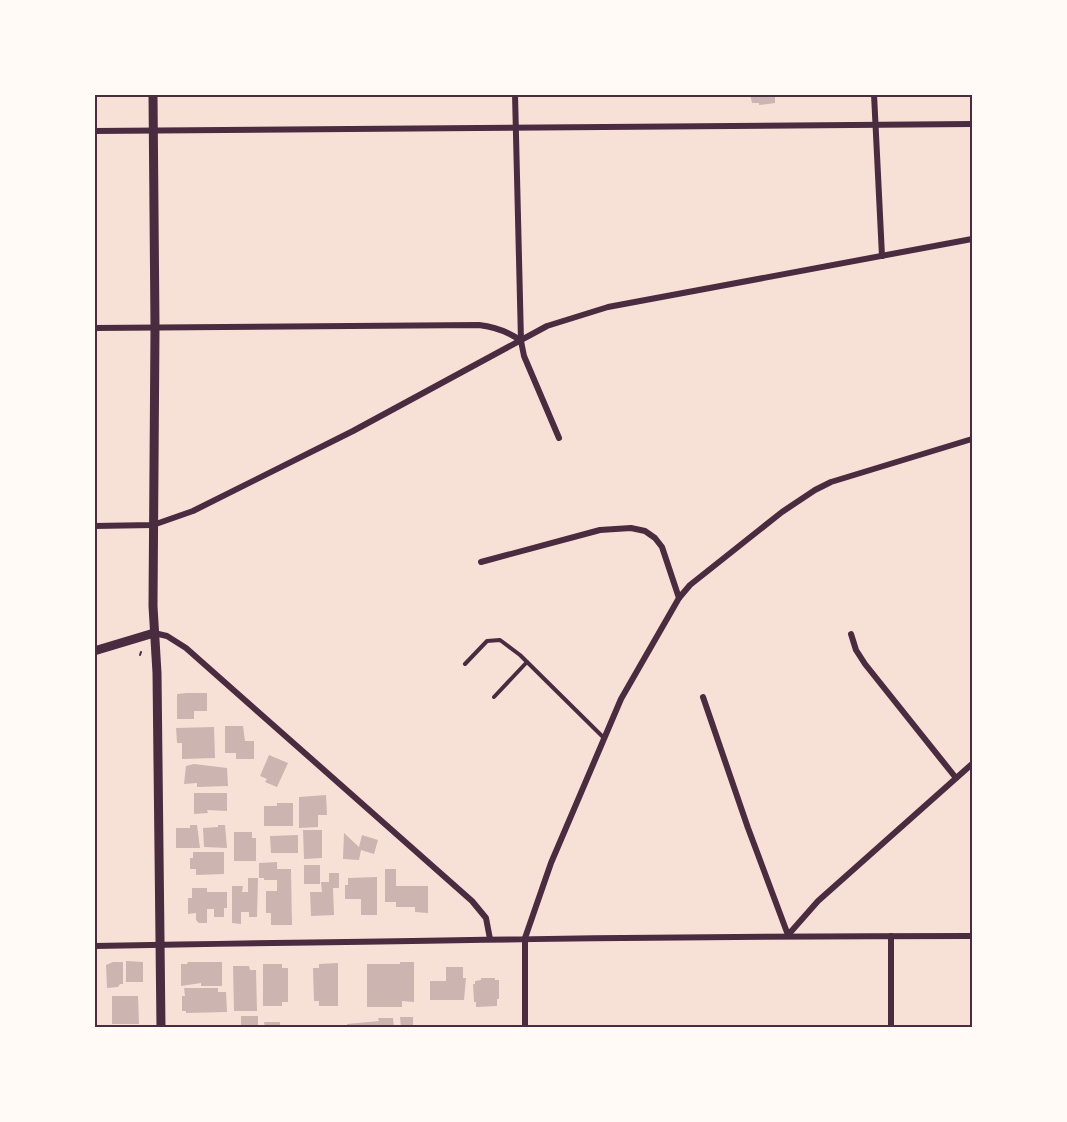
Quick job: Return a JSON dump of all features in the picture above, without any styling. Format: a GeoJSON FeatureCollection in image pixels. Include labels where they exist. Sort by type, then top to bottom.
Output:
{"type":"FeatureCollection","features":[{"type":"Feature","properties":{"kind":"street"},"geometry":{"type":"LineString","coordinates":[[153,94],[155,327],[153,525],[161,1028]]}},
{"type":"Feature","properties":{"kind":"street"},"geometry":{"type":"LineString","coordinates":[[515,94],[521,341],[524,356],[559,438]]}},
{"type":"Feature","properties":{"kind":"street"},"geometry":{"type":"LineString","coordinates":[[874,94],[882,256]]}},
{"type":"Feature","properties":{"kind":"street"},"geometry":{"type":"LineString","coordinates":[[94,131],[972,124]]}},
{"type":"Feature","properties":{"kind":"street"},"geometry":{"type":"LineString","coordinates":[[94,526],[153,525],[193,511],[353,431],[547,326],[566,319],[608,307],[972,239]]}},
{"type":"Feature","properties":{"kind":"street"},"geometry":{"type":"LineString","coordinates":[[94,328],[479,325],[511,333],[521,341]]}},
{"type":"Feature","properties":{"kind":"street"},"geometry":{"type":"LineString","coordinates":[[525,1028],[525,938],[551,863],[621,699],[679,598],[704,573],[815,490],[831,482],[972,439]]}},
{"type":"Feature","properties":{"kind":"street"},"geometry":{"type":"LineString","coordinates":[[481,561],[600,530],[631,528],[645,531],[663,547],[679,598]]}},
{"type":"Feature","properties":{"kind":"street"},"geometry":{"type":"LineString","coordinates":[[94,651],[154,633],[176,640],[472,901],[486,918],[490,939]]}},
{"type":"Feature","properties":{"kind":"street"},"geometry":{"type":"LineString","coordinates":[[850,634],[865,664],[956,778]]}},
{"type":"Feature","properties":{"kind":"street"},"geometry":{"type":"LineString","coordinates":[[703,697],[788,935]]}},
{"type":"Feature","properties":{"kind":"street"},"geometry":{"type":"LineString","coordinates":[[788,935],[818,901],[972,764]]}},
{"type":"Feature","properties":{"kind":"street"},"geometry":{"type":"LineString","coordinates":[[94,946],[788,935],[972,936]]}},
{"type":"Feature","properties":{"kind":"street"},"geometry":{"type":"LineString","coordinates":[[891,936],[891,1028]]}},
{"type":"Feature","properties":{"kind":"lane"},"geometry":{"type":"LineString","coordinates":[[465,664],[487,640],[500,640],[527,662],[604,738]]}},
{"type":"Feature","properties":{"kind":"lane"},"geometry":{"type":"LineString","coordinates":[[494,697],[527,662]]}},
{"type":"Feature","properties":{"kind":"building"},"geometry":{"type":"Polygon","coordinates":[[[750,94],[775,94],[775,103],[759,105],[759,103],[752,103],[750,94]]]}},
{"type":"Feature","properties":{"kind":"building"},"geometry":{"type":"Polygon","coordinates":[[[207,693],[207,711],[194,711],[194,719],[177,719],[177,694],[207,693]]]}},
{"type":"Feature","properties":{"kind":"building"},"geometry":{"type":"Polygon","coordinates":[[[225,726],[243,726],[245,741],[254,741],[254,759],[236,759],[236,753],[225,753],[225,726]]]}},
{"type":"Feature","properties":{"kind":"building"},"geometry":{"type":"Polygon","coordinates":[[[214,727],[215,758],[182,759],[182,743],[177,743],[176,728],[214,727]]]}},
{"type":"Feature","properties":{"kind":"building"},"geometry":{"type":"Polygon","coordinates":[[[269,755],[288,763],[277,787],[265,782],[267,779],[260,776],[269,755]]]}},
{"type":"Feature","properties":{"kind":"building"},"geometry":{"type":"Polygon","coordinates":[[[194,764],[227,768],[228,786],[197,787],[197,783],[184,784],[186,766],[194,764]]]}},
{"type":"Feature","properties":{"kind":"building"},"geometry":{"type":"Polygon","coordinates":[[[194,793],[227,793],[227,811],[207,810],[208,813],[194,814],[194,793]]]}},
{"type":"Feature","properties":{"kind":"building"},"geometry":{"type":"Polygon","coordinates":[[[326,795],[327,815],[318,815],[318,827],[299,828],[299,797],[326,795]]]}},
{"type":"Feature","properties":{"kind":"building"},"geometry":{"type":"Polygon","coordinates":[[[277,803],[293,803],[293,826],[264,826],[264,806],[277,806],[277,803]]]}},
{"type":"Feature","properties":{"kind":"building"},"geometry":{"type":"Polygon","coordinates":[[[190,825],[197,825],[200,848],[176,848],[176,828],[190,828],[190,825]]]}},
{"type":"Feature","properties":{"kind":"building"},"geometry":{"type":"Polygon","coordinates":[[[218,825],[225,825],[227,848],[204,847],[203,828],[218,827],[218,825]]]}},
{"type":"Feature","properties":{"kind":"building"},"geometry":{"type":"Polygon","coordinates":[[[303,830],[322,830],[322,858],[304,859],[303,830]]]}},
{"type":"Feature","properties":{"kind":"building"},"geometry":{"type":"Polygon","coordinates":[[[234,832],[252,832],[252,838],[256,838],[256,861],[234,861],[234,832]]]}},
{"type":"Feature","properties":{"kind":"building"},"geometry":{"type":"Polygon","coordinates":[[[344,833],[359,847],[362,835],[378,840],[374,854],[361,850],[359,860],[343,859],[344,833]]]}},
{"type":"Feature","properties":{"kind":"building"},"geometry":{"type":"Polygon","coordinates":[[[298,835],[298,853],[271,853],[270,836],[298,835]]]}},
{"type":"Feature","properties":{"kind":"building"},"geometry":{"type":"Polygon","coordinates":[[[193,852],[224,852],[224,874],[196,875],[196,869],[190,869],[190,858],[193,858],[193,852]]]}},
{"type":"Feature","properties":{"kind":"building"},"geometry":{"type":"Polygon","coordinates":[[[277,862],[277,869],[291,869],[292,925],[271,925],[271,913],[266,913],[266,891],[277,891],[277,880],[259,878],[259,863],[277,862]]]}},
{"type":"Feature","properties":{"kind":"building"},"geometry":{"type":"Polygon","coordinates":[[[304,865],[320,865],[320,884],[304,884],[304,865]]]}},
{"type":"Feature","properties":{"kind":"building"},"geometry":{"type":"Polygon","coordinates":[[[385,869],[396,869],[396,886],[428,886],[428,913],[415,912],[415,907],[396,907],[396,902],[385,902],[385,869]]]}},
{"type":"Feature","properties":{"kind":"building"},"geometry":{"type":"Polygon","coordinates":[[[329,873],[339,873],[339,888],[333,888],[334,915],[311,916],[310,892],[322,892],[321,882],[329,882],[329,873]]]}},
{"type":"Feature","properties":{"kind":"building"},"geometry":{"type":"Polygon","coordinates":[[[377,877],[377,915],[361,915],[361,899],[345,899],[345,885],[348,885],[348,878],[377,877]]]}},
{"type":"Feature","properties":{"kind":"building"},"geometry":{"type":"Polygon","coordinates":[[[248,878],[258,878],[257,917],[249,917],[249,912],[241,912],[241,924],[232,923],[232,886],[243,886],[242,892],[248,892],[248,878]]]}},
{"type":"Feature","properties":{"kind":"building"},"geometry":{"type":"Polygon","coordinates":[[[192,888],[207,888],[207,892],[227,892],[227,908],[224,908],[224,917],[214,917],[214,909],[207,909],[207,923],[199,923],[196,920],[196,913],[188,914],[188,898],[192,898],[192,888]]]}},
{"type":"Feature","properties":{"kind":"building"},"geometry":{"type":"Polygon","coordinates":[[[126,961],[143,962],[143,982],[126,982],[126,961]]]}},
{"type":"Feature","properties":{"kind":"building"},"geometry":{"type":"Polygon","coordinates":[[[123,962],[123,984],[107,988],[106,965],[123,962]]]}},
{"type":"Feature","properties":{"kind":"building"},"geometry":{"type":"Polygon","coordinates":[[[222,962],[222,986],[201,986],[201,983],[181,986],[181,964],[222,962]]]}},
{"type":"Feature","properties":{"kind":"building"},"geometry":{"type":"Polygon","coordinates":[[[400,962],[414,962],[414,1002],[402,1001],[402,1007],[367,1007],[367,964],[400,964],[400,962]]]}},
{"type":"Feature","properties":{"kind":"building"},"geometry":{"type":"Polygon","coordinates":[[[338,963],[338,1006],[319,1006],[319,1001],[314,1001],[313,968],[319,968],[319,964],[338,963]]]}},
{"type":"Feature","properties":{"kind":"building"},"geometry":{"type":"Polygon","coordinates":[[[263,964],[282,964],[282,968],[288,968],[288,1002],[282,1002],[282,1006],[263,1006],[263,964]]]}},
{"type":"Feature","properties":{"kind":"building"},"geometry":{"type":"Polygon","coordinates":[[[233,966],[249,966],[250,970],[256,970],[257,1011],[234,1011],[233,966]]]}},
{"type":"Feature","properties":{"kind":"building"},"geometry":{"type":"Polygon","coordinates":[[[446,967],[463,967],[463,978],[466,978],[464,1000],[430,1000],[430,981],[446,981],[446,967]]]}},
{"type":"Feature","properties":{"kind":"building"},"geometry":{"type":"Polygon","coordinates":[[[481,978],[499,980],[497,1006],[476,1007],[473,984],[481,978]]]}},
{"type":"Feature","properties":{"kind":"building"},"geometry":{"type":"Polygon","coordinates":[[[184,988],[218,988],[218,992],[226,992],[227,1012],[186,1013],[182,1011],[184,988]]]}},
{"type":"Feature","properties":{"kind":"building"},"geometry":{"type":"Polygon","coordinates":[[[112,996],[138,996],[139,1024],[112,1024],[112,996]]]}},
{"type":"Feature","properties":{"kind":"building"},"geometry":{"type":"Polygon","coordinates":[[[241,1016],[258,1016],[258,1028],[241,1028],[241,1016]]]}},
{"type":"Feature","properties":{"kind":"building"},"geometry":{"type":"Polygon","coordinates":[[[400,1017],[413,1017],[413,1028],[401,1028],[400,1017]]]}},
{"type":"Feature","properties":{"kind":"building"},"geometry":{"type":"Polygon","coordinates":[[[378,1018],[393,1018],[394,1028],[347,1028],[347,1024],[379,1021],[378,1018]]]}},
{"type":"Feature","properties":{"kind":"building"},"geometry":{"type":"Polygon","coordinates":[[[264,1022],[280,1022],[280,1028],[265,1028],[264,1022]]]}},
{"type":"Feature","properties":{"kind":"building"},"geometry":{"type":"Polygon","coordinates":[[[194,1025],[224,1025],[224,1028],[194,1028],[194,1025]]]}}]}
